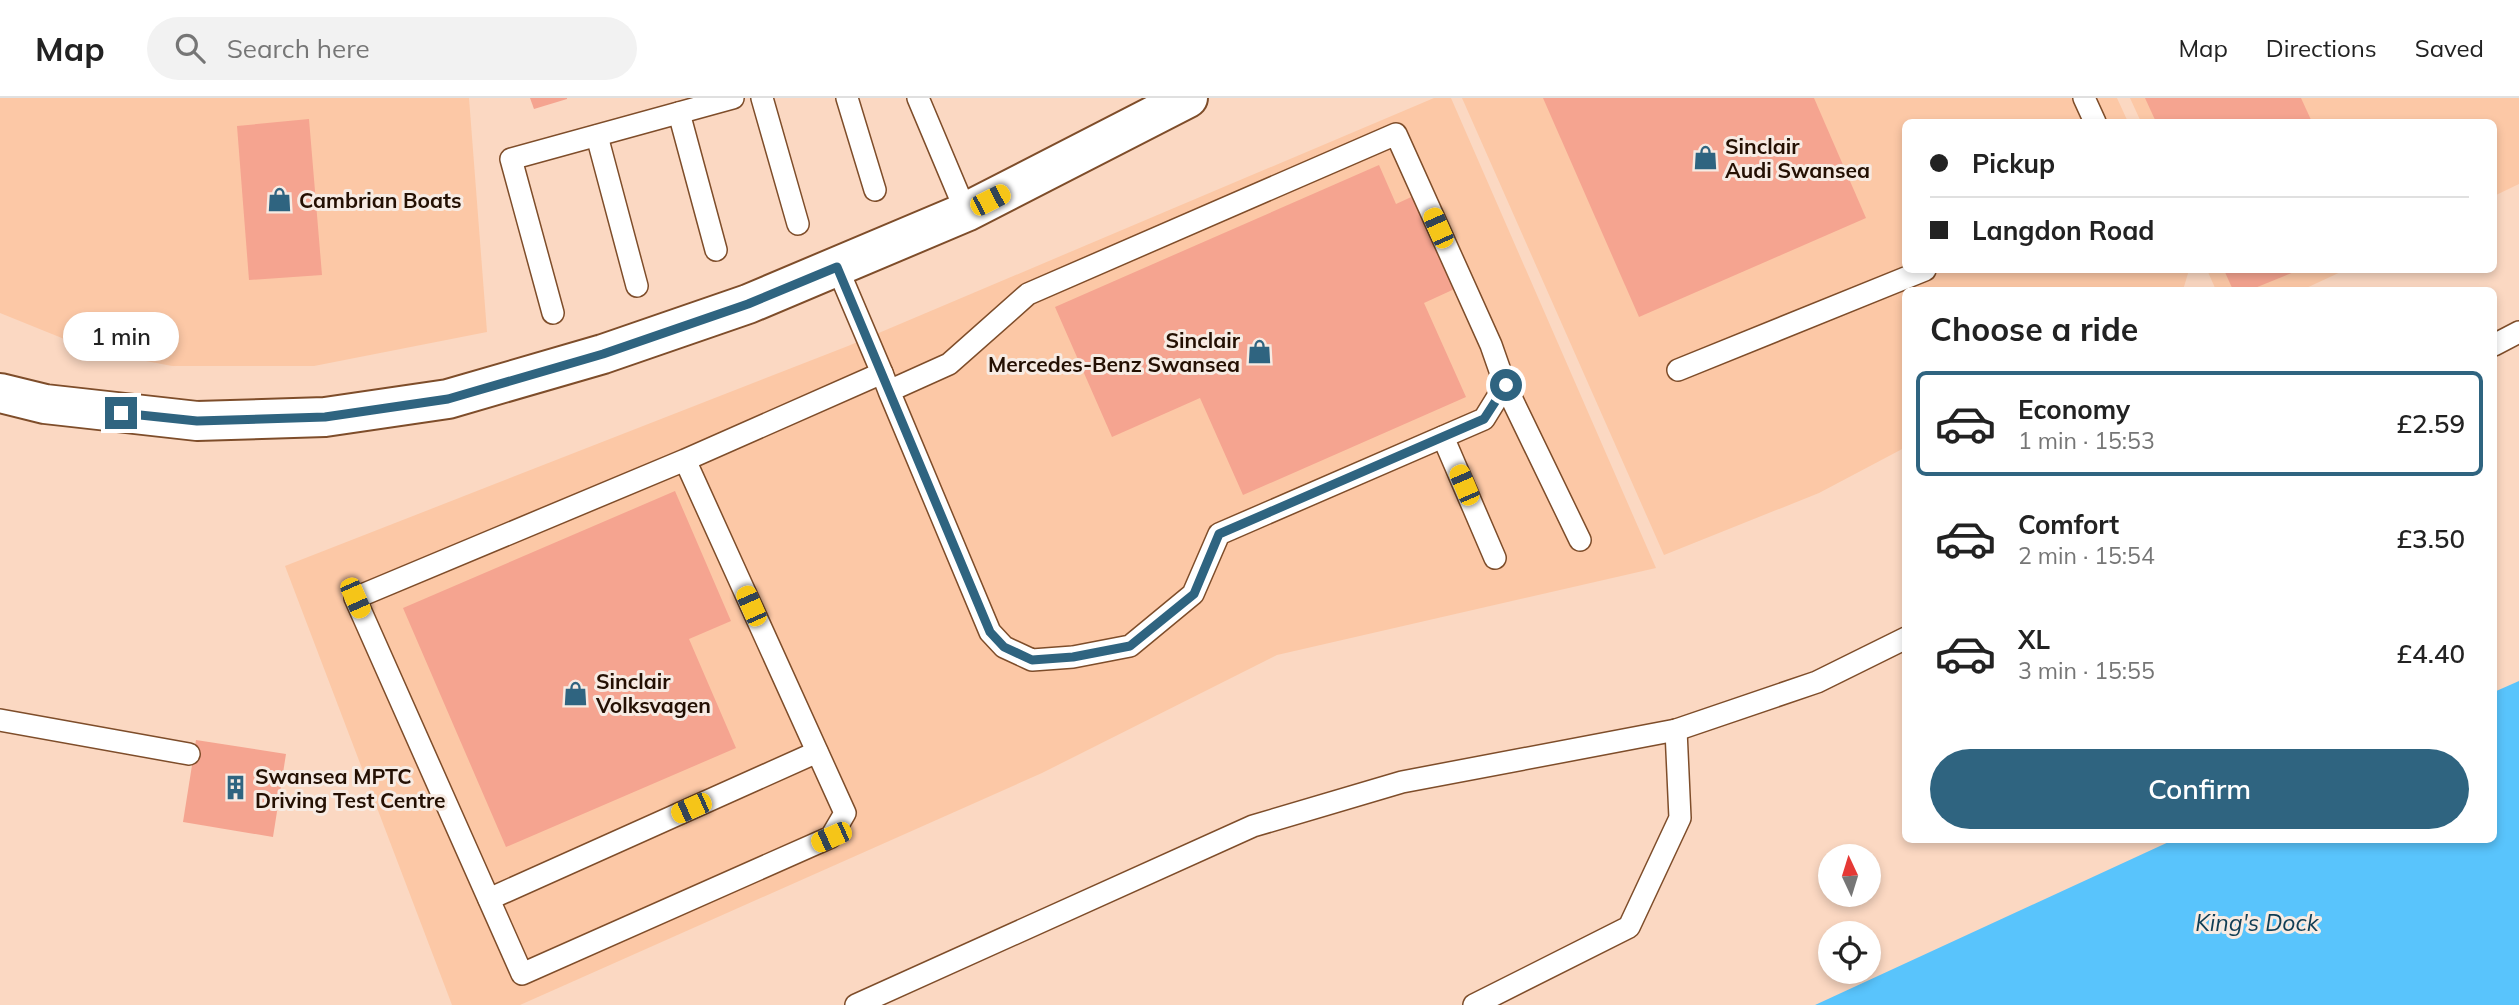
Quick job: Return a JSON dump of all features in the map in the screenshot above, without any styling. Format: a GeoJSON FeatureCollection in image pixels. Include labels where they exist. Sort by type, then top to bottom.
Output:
{"type":"FeatureCollection","features":[{"type":"Feature","properties":{"kind":"street"},"geometry":{"type":"LineString","coordinates":[[0,393],[45,404],[197,421],[325,417],[448,399],[603,354],[748,304],[966,212],[1188,98]]}},
{"type":"Feature","properties":{"kind":"lane"},"geometry":{"type":"LineString","coordinates":[[553,313],[511,159],[733,98]]}},
{"type":"Feature","properties":{"kind":"lane"},"geometry":{"type":"LineString","coordinates":[[762,98],[799,224]]}},
{"type":"Feature","properties":{"kind":"lane"},"geometry":{"type":"LineString","coordinates":[[847,98],[875,190]]}},
{"type":"Feature","properties":{"kind":"lane"},"geometry":{"type":"LineString","coordinates":[[918,98],[966,212]]}},
{"type":"Feature","properties":{"kind":"lane"},"geometry":{"type":"LineString","coordinates":[[2084,98],[2094,119]]}},
{"type":"Feature","properties":{"kind":"lane"},"geometry":{"type":"LineString","coordinates":[[679,113],[716,250]]}},
{"type":"Feature","properties":{"kind":"lane"},"geometry":{"type":"LineString","coordinates":[[685,460],[845,813],[831,837],[522,974],[355,598],[685,460],[885,382],[949,364],[1028,294],[1396,134],[1491,345],[1506,385],[1580,540]]}},
{"type":"Feature","properties":{"kind":"lane"},"geometry":{"type":"LineString","coordinates":[[597,136],[637,286]]}},
{"type":"Feature","properties":{"kind":"lane"},"geometry":{"type":"LineString","coordinates":[[837,267],[990,632],[1004,647],[1032,660],[1073,657],[1130,646],[1194,594],[1219,534],[1484,419],[1506,385]]}},
{"type":"Feature","properties":{"kind":"lane"},"geometry":{"type":"LineString","coordinates":[[1678,370],[1918,273]]}},
{"type":"Feature","properties":{"kind":"lane"},"geometry":{"type":"LineString","coordinates":[[2497,343],[2519,332]]}},
{"type":"Feature","properties":{"kind":"lane"},"geometry":{"type":"LineString","coordinates":[[1443,437],[1495,558]]}},
{"type":"Feature","properties":{"kind":"lane"},"geometry":{"type":"LineString","coordinates":[[856,1005],[1252,826],[1402,782],[1676,730],[1817,682],[1902,640]]}},
{"type":"Feature","properties":{"kind":"lane"},"geometry":{"type":"LineString","coordinates":[[0,720],[190,754]]}},
{"type":"Feature","properties":{"kind":"lane"},"geometry":{"type":"LineString","coordinates":[[1474,1005],[1629,927],[1680,818],[1676,730]]}},
{"type":"Feature","properties":{"kind":"lane"},"geometry":{"type":"LineString","coordinates":[[489,899],[817,752]]}},
{"type":"Feature","properties":{"kind":"shaded area"},"geometry":{"type":"Polygon","coordinates":[[[0,98],[469,98],[487,332],[314,366],[172,366],[94,351],[0,313],[0,98]]]}},
{"type":"Feature","properties":{"kind":"shaded area"},"geometry":{"type":"Polygon","coordinates":[[[1434,98],[1451,98],[1656,568],[1277,655],[1042,773],[520,1005],[452,1005],[285,566],[848,346],[1434,98]]]}},
{"type":"Feature","properties":{"kind":"shaded area"},"geometry":{"type":"Polygon","coordinates":[[[1462,98],[2117,98],[2127,119],[1902,119],[1902,273],[2188,273],[2184,287],[1902,287],[1902,449],[1819,493],[1664,555],[1462,98]]]}},
{"type":"Feature","properties":{"kind":"shaded area"},"geometry":{"type":"Polygon","coordinates":[[[2130,98],[2519,98],[2519,184],[2497,195],[2497,119],[2140,119],[2130,98]]]}},
{"type":"Feature","properties":{"kind":"shaded area"},"geometry":{"type":"Polygon","coordinates":[[[2208,273],[2339,273],[2308,287],[2215,287],[2208,273]]]}},
{"type":"Feature","properties":{"kind":"water","name":"King's Dock"},"geometry":{"type":"Polygon","coordinates":[[[2519,681],[2519,1005],[1815,1005],[1861,984],[1881,984],[1881,975],[2166,843],[2497,843],[2497,691],[2519,681]]]}},
{"type":"Feature","properties":{"kind":"building"},"geometry":{"type":"Polygon","coordinates":[[[530,98],[567,98],[567,99],[534,109],[530,98]]]}},
{"type":"Feature","properties":{"kind":"building","name":"Sinclair Audi Swansea"},"geometry":{"type":"Polygon","coordinates":[[[1543,98],[1814,98],[1866,218],[1639,317],[1543,98]]]}},
{"type":"Feature","properties":{"kind":"building"},"geometry":{"type":"Polygon","coordinates":[[[2145,98],[2301,98],[2311,119],[2155,119],[2145,98]]]}},
{"type":"Feature","properties":{"kind":"building","name":"Cambrian Boats"},"geometry":{"type":"Polygon","coordinates":[[[309,119],[322,275],[249,280],[237,126],[309,119]]]}},
{"type":"Feature","properties":{"kind":"building","name":"Sinclair Mercedes-Benz Swansea"},"geometry":{"type":"Polygon","coordinates":[[[1379,165],[1396,204],[1420,193],[1461,286],[1424,303],[1466,397],[1243,495],[1200,398],[1112,437],[1055,307],[1379,165]]]}},
{"type":"Feature","properties":{"kind":"building"},"geometry":{"type":"Polygon","coordinates":[[[2225,273],[2292,273],[2257,287],[2232,287],[2225,273]]]}},
{"type":"Feature","properties":{"kind":"building","name":"Sinclair Volksvagen"},"geometry":{"type":"Polygon","coordinates":[[[675,491],[731,621],[689,639],[736,748],[506,847],[403,608],[675,491]]]}},
{"type":"Feature","properties":{"kind":"building","name":"Swansea MPTC Driving Test Centre"},"geometry":{"type":"Polygon","coordinates":[[[196,740],[286,754],[273,837],[183,822],[196,740]]]}},
{"type":"Feature","properties":{"kind":"place","name":"Sinclair Audi Swansea"},"geometry":{"type":"Point","coordinates":[1705,158]}},
{"type":"Feature","properties":{"kind":"place","name":"Cambrian Boats"},"geometry":{"type":"Point","coordinates":[279,200]}},
{"type":"Feature","properties":{"kind":"place","name":"Sinclair Mercedes-Benz Swansea"},"geometry":{"type":"Point","coordinates":[1260,352]}},
{"type":"Feature","properties":{"kind":"place","name":"Sinclair Volksvagen"},"geometry":{"type":"Point","coordinates":[576,693]}},
{"type":"Feature","properties":{"kind":"place","name":"Swansea MPTC Driving Test Centre"},"geometry":{"type":"Point","coordinates":[235,788]}},
{"type":"Feature","properties":{"kind":"route"},"geometry":{"type":"LineString","coordinates":[[121,413],[197,421],[325,417],[448,399],[603,354],[748,304],[837,267],[990,632],[1004,647],[1032,660],[1073,657],[1130,646],[1194,594],[1219,534],[1484,419],[1506,385]]}}]}
